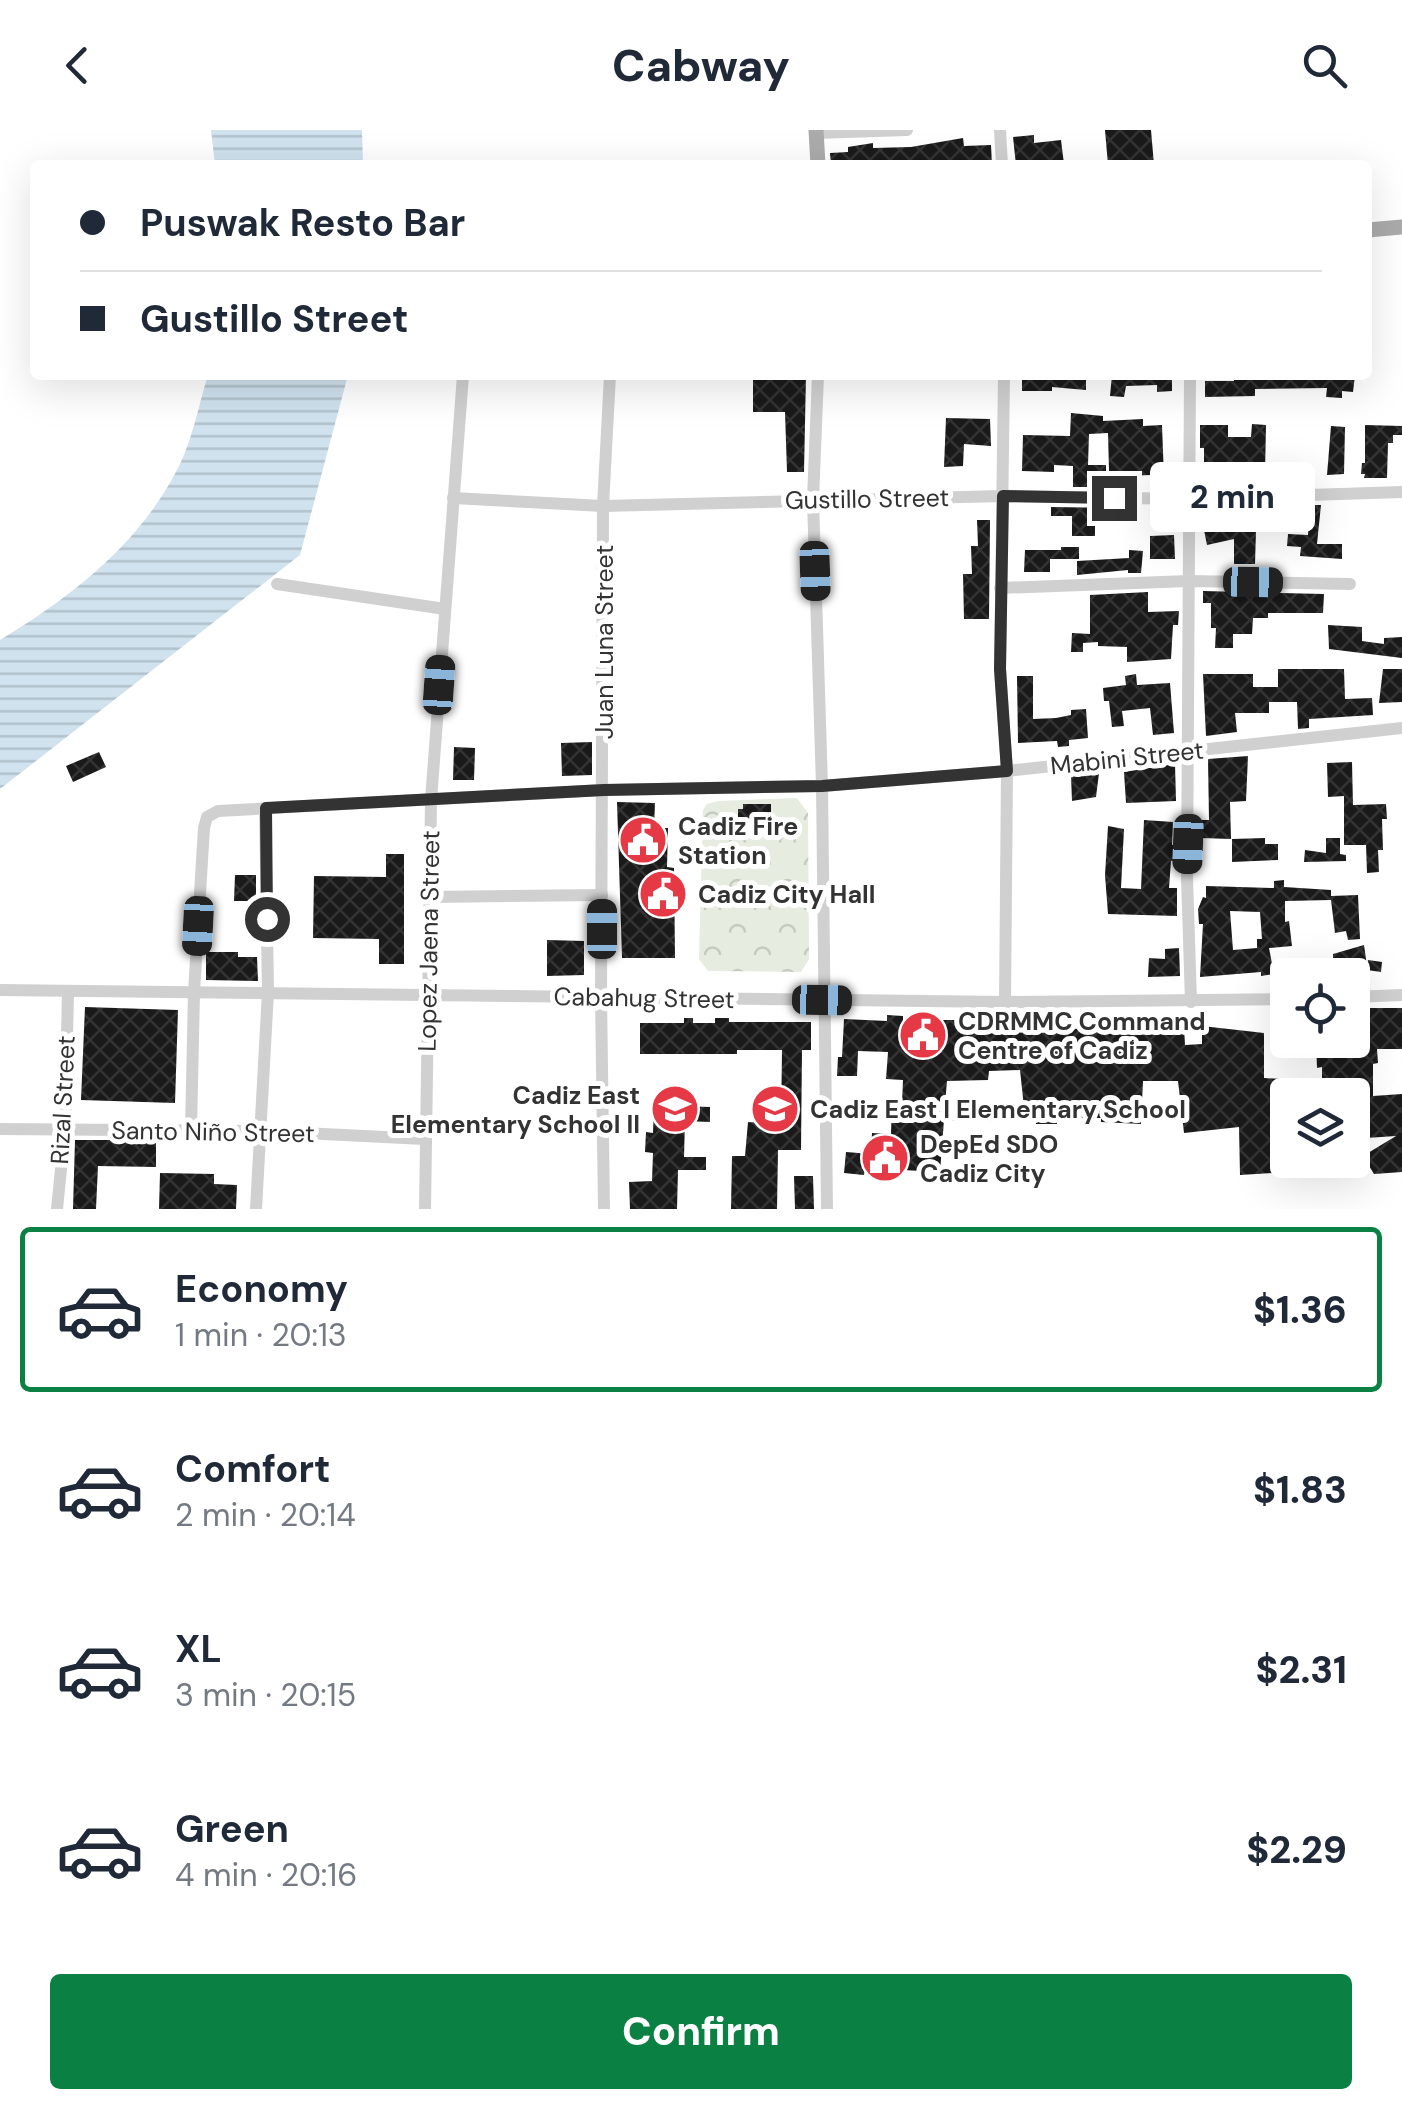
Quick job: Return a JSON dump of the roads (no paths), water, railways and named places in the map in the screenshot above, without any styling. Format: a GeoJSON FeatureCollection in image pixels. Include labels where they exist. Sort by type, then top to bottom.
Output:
{"type":"FeatureCollection","features":[{"type":"Feature","properties":{"kind":"main road"},"geometry":{"type":"LineString","coordinates":[[816,132],[818,160]]}},
{"type":"Feature","properties":{"kind":"main road"},"geometry":{"type":"LineString","coordinates":[[1372,230],[1402,227]]}},
{"type":"Feature","properties":{"kind":"street"},"geometry":{"type":"LineString","coordinates":[[816,132],[907,130]]}},
{"type":"Feature","properties":{"kind":"street"},"geometry":{"type":"LineString","coordinates":[[1000,130],[1002,160]]}},
{"type":"Feature","properties":{"kind":"street","name":"Lopez Jaena Street"},"geometry":{"type":"LineString","coordinates":[[425,1209],[431,800],[463,380]]}},
{"type":"Feature","properties":{"kind":"street","name":"Juan Luna Street"},"geometry":{"type":"LineString","coordinates":[[604,1209],[601,997],[604,506],[610,380]]}},
{"type":"Feature","properties":{"kind":"street"},"geometry":{"type":"LineString","coordinates":[[818,380],[813,500],[822,786],[827,1209]]}},
{"type":"Feature","properties":{"kind":"street"},"geometry":{"type":"LineString","coordinates":[[1004,380],[1000,669],[1007,771],[1005,1002]]}},
{"type":"Feature","properties":{"kind":"street"},"geometry":{"type":"LineString","coordinates":[[1190,380],[1191,1002]]}},
{"type":"Feature","properties":{"kind":"street","name":"Gustillo Street"},"geometry":{"type":"LineString","coordinates":[[453,498],[604,506],[1003,496],[1188,499],[1402,492]]}},
{"type":"Feature","properties":{"kind":"street"},"geometry":{"type":"LineString","coordinates":[[1000,588],[1189,580],[1350,584]]}},
{"type":"Feature","properties":{"kind":"street"},"geometry":{"type":"LineString","coordinates":[[277,584],[445,609]]}},
{"type":"Feature","properties":{"kind":"street","name":"Mabini Street"},"geometry":{"type":"LineString","coordinates":[[191,1130],[194,992],[207,816],[218,811],[604,790],[822,786],[1007,771],[1402,728]]}},
{"type":"Feature","properties":{"kind":"street"},"geometry":{"type":"LineString","coordinates":[[256,1209],[268,992],[266,808]]}},
{"type":"Feature","properties":{"kind":"street"},"geometry":{"type":"LineString","coordinates":[[430,897],[602,895]]}},
{"type":"Feature","properties":{"kind":"street","name":"Cabahug Street"},"geometry":{"type":"LineString","coordinates":[[0,990],[1005,1002],[1270,1000]]}},
{"type":"Feature","properties":{"kind":"street","name":"Rizal Street"},"geometry":{"type":"LineString","coordinates":[[56,1209],[64,1130],[68,991]]}},
{"type":"Feature","properties":{"kind":"street"},"geometry":{"type":"LineString","coordinates":[[1370,997],[1402,996]]}},
{"type":"Feature","properties":{"kind":"street","name":"Santo Niño Street"},"geometry":{"type":"LineString","coordinates":[[0,1130],[262,1131],[425,1138]]}},
{"type":"Feature","properties":{"kind":"water"},"geometry":{"type":"Polygon","coordinates":[[[211,130],[362,130],[363,160],[214,160],[211,130]]]}},
{"type":"Feature","properties":{"kind":"water"},"geometry":{"type":"Polygon","coordinates":[[[207,380],[347,380],[300,555],[0,789],[0,640],[79,586],[126,542],[164,492],[192,432],[207,380]]]}},
{"type":"Feature","properties":{"kind":"place","name":"Cadiz Fire Station"},"geometry":{"type":"Point","coordinates":[643,840]}},
{"type":"Feature","properties":{"kind":"place","name":"Cadiz City Hall"},"geometry":{"type":"Point","coordinates":[663,894]}},
{"type":"Feature","properties":{"kind":"place","name":"CDRMMC Command Centre of Cadiz"},"geometry":{"type":"Point","coordinates":[923,1035]}},
{"type":"Feature","properties":{"kind":"place","name":"Cadiz East Elementary School II"},"geometry":{"type":"Point","coordinates":[675,1109]}},
{"type":"Feature","properties":{"kind":"place","name":"Cadiz East I Elementary School"},"geometry":{"type":"Point","coordinates":[775,1109]}},
{"type":"Feature","properties":{"kind":"place","name":"DepEd SDO Cadiz City"},"geometry":{"type":"Point","coordinates":[885,1158]}}]}
